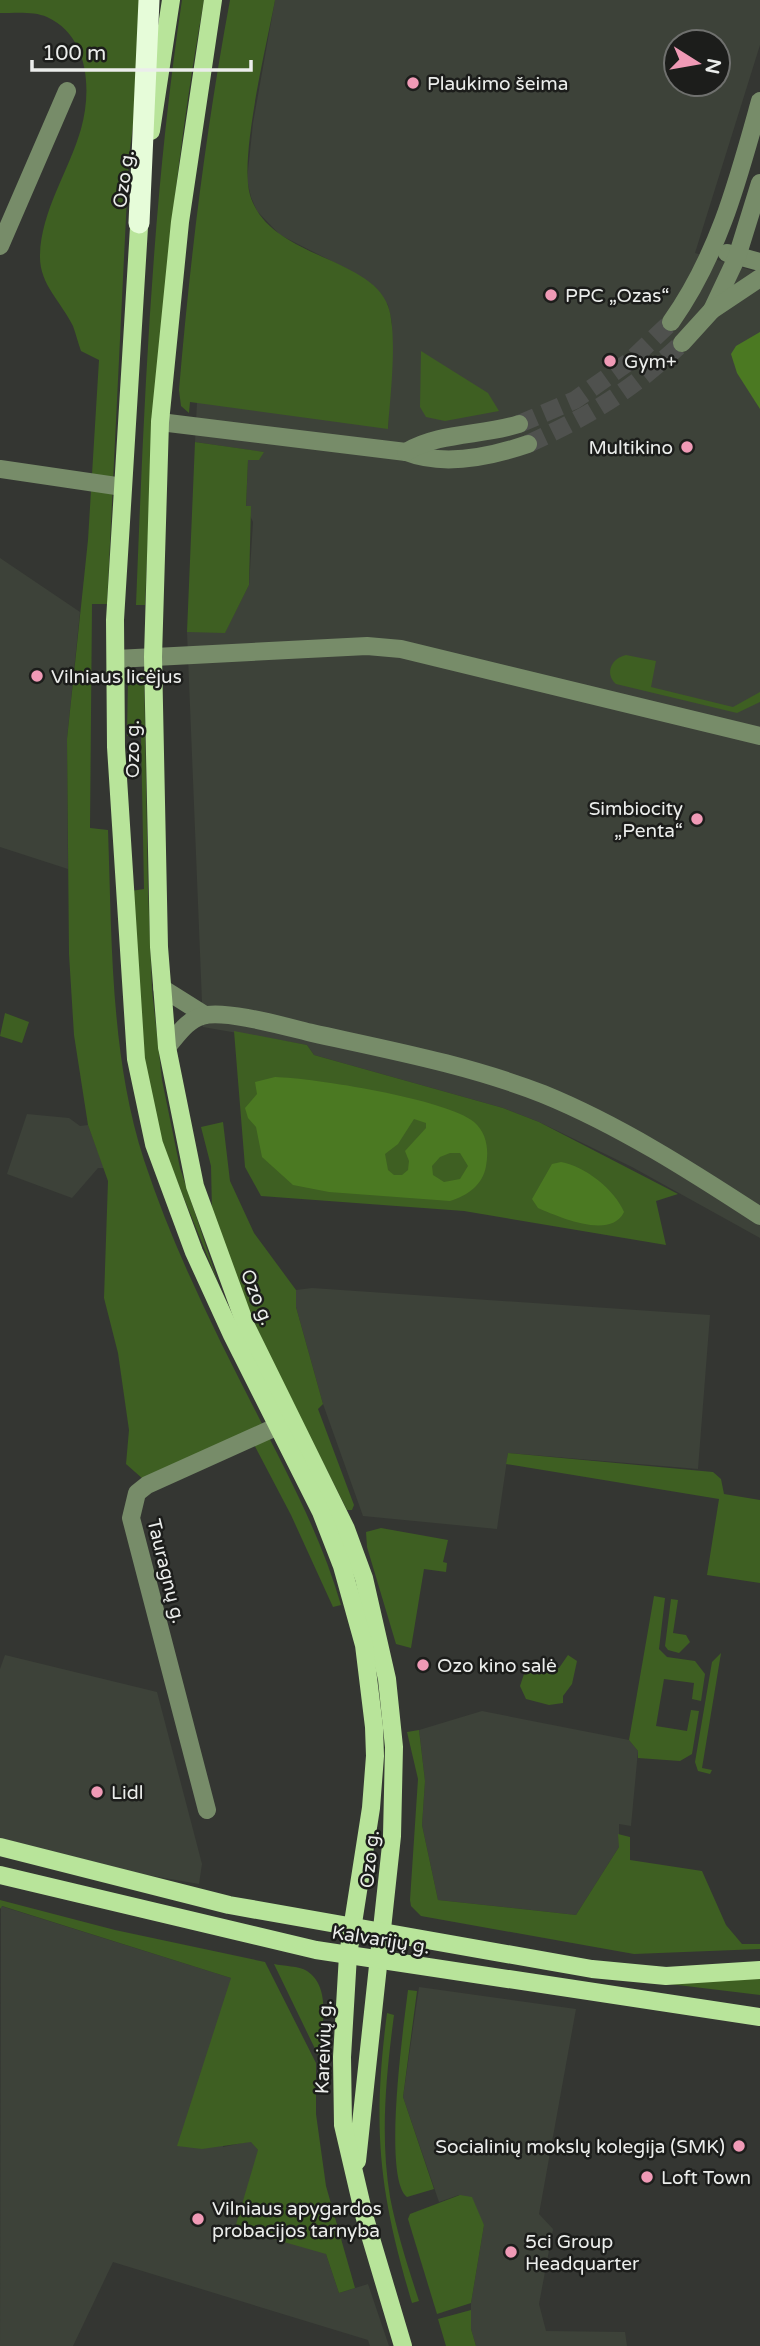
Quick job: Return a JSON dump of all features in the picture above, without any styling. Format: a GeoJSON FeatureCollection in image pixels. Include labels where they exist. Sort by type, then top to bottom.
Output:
{"type":"FeatureCollection","features":[{"type":"Feature","properties":{"kind":"highway"},"geometry":{"type":"LineString","coordinates":[[139,223],[149,0]]}},
{"type":"Feature","properties":{"kind":"main road","name":"Ozo g."},"geometry":{"type":"LineString","coordinates":[[171,0],[139,223],[116,659],[116,747],[136,1059],[154,1144],[194,1252],[232,1335],[321,1512],[342,1566],[357,1618],[370,1681],[374,1727],[371,1808],[351,1926]]}},
{"type":"Feature","properties":{"kind":"main road","name":"Ozo g."},"geometry":{"type":"LineString","coordinates":[[213,0],[180,222],[160,422],[153,657],[154,800],[167,1047],[195,1186],[214,1240],[246,1326],[346,1528],[381,1641],[392,1719],[395,1789],[382,1931]]}},
{"type":"Feature","properties":{"kind":"main road","name":"Kalvarijų g."},"geometry":{"type":"LineString","coordinates":[[0,1847],[164,1891],[621,1973],[666,1976],[760,1970]]}},
{"type":"Feature","properties":{"kind":"main road","name":"Kalvarijų g."},"geometry":{"type":"LineString","coordinates":[[0,1875],[273,1941],[379,1960],[760,2017]]}},
{"type":"Feature","properties":{"kind":"main road","name":"Kareivių g."},"geometry":{"type":"LineString","coordinates":[[351,1926],[341,2089],[343,2125],[356,2169],[364,2215],[403,2346]]}},
{"type":"Feature","properties":{"kind":"main road","name":"Kareivių g."},"geometry":{"type":"LineString","coordinates":[[356,2169],[382,1931]]}},
{"type":"Feature","properties":{"kind":"street"},"geometry":{"type":"LineString","coordinates":[[0,246],[67,91]]}},
{"type":"Feature","properties":{"kind":"street"},"geometry":{"type":"LineString","coordinates":[[671,322],[702,275],[717,241],[760,100]]}},
{"type":"Feature","properties":{"kind":"street"},"geometry":{"type":"LineString","coordinates":[[682,343],[712,310],[747,248],[760,183]]}},
{"type":"Feature","properties":{"kind":"street"},"geometry":{"type":"LineString","coordinates":[[717,241],[747,248],[760,262]]}},
{"type":"Feature","properties":{"kind":"street"},"geometry":{"type":"LineString","coordinates":[[712,310],[760,278]]}},
{"type":"Feature","properties":{"kind":"street"},"geometry":{"type":"LineString","coordinates":[[160,422],[406,452],[427,460],[463,459],[528,444]]}},
{"type":"Feature","properties":{"kind":"street"},"geometry":{"type":"LineString","coordinates":[[406,452],[427,440],[494,432],[519,424]]}},
{"type":"Feature","properties":{"kind":"street"},"geometry":{"type":"LineString","coordinates":[[0,469],[123,487]]}},
{"type":"Feature","properties":{"kind":"street"},"geometry":{"type":"LineString","coordinates":[[116,659],[367,646],[401,649],[760,736]]}},
{"type":"Feature","properties":{"kind":"street"},"geometry":{"type":"LineString","coordinates":[[162,988],[205,1015],[257,1021],[421,1058],[542,1094],[640,1143],[760,1216]]}},
{"type":"Feature","properties":{"kind":"street"},"geometry":{"type":"LineString","coordinates":[[167,1047],[191,1020],[205,1015]]}},
{"type":"Feature","properties":{"kind":"street","name":"Tauragnų g."},"geometry":{"type":"LineString","coordinates":[[207,1810],[143,1569],[131,1518],[132,1505],[137,1493],[147,1485],[278,1426]]}},
{"type":"Feature","properties":{"kind":"shaded area"},"geometry":{"type":"Polygon","coordinates":[[[0,0],[145,0],[141,66],[129,156],[107,604],[92,604],[90,828],[108,830],[112,955],[119,1038],[133,1120],[144,1160],[195,1288],[314,1530],[341,1605],[333,1607],[291,1515],[248,1433],[143,1479],[126,1464],[129,1430],[118,1353],[104,1298],[108,1181],[88,1125],[74,1035],[69,954],[67,739],[88,540],[99,360],[81,351],[73,326],[43,275],[40,255],[50,207],[81,129],[86,81],[79,51],[72,37],[61,26],[36,14],[0,13],[0,0]]]}},
{"type":"Feature","properties":{"kind":"shaded area"},"geometry":{"type":"Polygon","coordinates":[[[182,0],[204,0],[191,75],[164,302],[145,605],[136,605],[156,226],[182,0]]]}},
{"type":"Feature","properties":{"kind":"shaded area"},"geometry":{"type":"Polygon","coordinates":[[[230,0],[275,0],[251,128],[248,155],[250,195],[261,216],[277,232],[297,245],[362,276],[378,289],[388,306],[393,333],[388,429],[190,402],[189,413],[181,406],[179,390],[188,292],[213,97],[230,0]]]}},
{"type":"Feature","properties":{"kind":"shaded area"},"geometry":{"type":"Polygon","coordinates":[[[275,0],[760,0],[760,45],[695,253],[760,273],[760,1238],[632,1167],[539,1122],[503,1108],[314,1055],[307,1045],[203,1027],[187,632],[225,632],[249,585],[253,522],[246,507],[248,460],[263,452],[195,442],[197,402],[388,428],[392,323],[388,305],[370,284],[349,270],[280,235],[257,211],[247,180],[253,123],[275,0]]]}},
{"type":"Feature","properties":{"kind":"shaded area"},"geometry":{"type":"Polygon","coordinates":[[[760,332],[760,409],[737,373],[731,354],[736,346],[760,332]]]}},
{"type":"Feature","properties":{"kind":"shaded area"},"geometry":{"type":"Polygon","coordinates":[[[421,351],[488,393],[499,411],[445,421],[426,417],[420,407],[421,351]]]}},
{"type":"Feature","properties":{"kind":"shaded area"},"geometry":{"type":"Polygon","coordinates":[[[195,442],[264,452],[259,460],[248,460],[246,506],[251,506],[249,585],[225,633],[187,632],[195,442]]]}},
{"type":"Feature","properties":{"kind":"shaded area","name":"Vilniaus licėjus"},"geometry":{"type":"Polygon","coordinates":[[[0,558],[80,612],[67,739],[68,869],[0,847],[0,558]]]}},
{"type":"Feature","properties":{"kind":"shaded area"},"geometry":{"type":"Polygon","coordinates":[[[626,655],[656,661],[651,687],[733,707],[760,692],[760,702],[737,713],[616,684],[612,680],[611,666],[626,655]]]}},
{"type":"Feature","properties":{"kind":"shaded area"},"geometry":{"type":"Polygon","coordinates":[[[144,672],[152,990],[162,1080],[180,1168],[219,1285],[163,1146],[144,1061],[131,891],[144,889],[141,736],[127,736],[128,678],[134,673],[144,672]]]}},
{"type":"Feature","properties":{"kind":"shaded area"},"geometry":{"type":"Polygon","coordinates":[[[5,1013],[29,1022],[22,1043],[0,1036],[5,1013]]]}},
{"type":"Feature","properties":{"kind":"shaded area"},"geometry":{"type":"Polygon","coordinates":[[[234,1031],[307,1045],[314,1055],[503,1108],[539,1122],[678,1194],[656,1201],[666,1245],[464,1211],[261,1196],[245,1167],[234,1031]]]}},
{"type":"Feature","properties":{"kind":"shaded area"},"geometry":{"type":"Polygon","coordinates":[[[275,1077],[318,1081],[409,1098],[459,1114],[478,1126],[486,1142],[486,1166],[482,1179],[473,1189],[450,1201],[329,1192],[293,1185],[262,1157],[256,1127],[248,1118],[245,1108],[257,1094],[255,1082],[275,1077]],[[414,1119],[398,1144],[385,1154],[388,1170],[394,1175],[402,1175],[408,1170],[409,1161],[405,1151],[426,1128],[426,1123],[414,1119]],[[460,1153],[440,1157],[432,1166],[433,1175],[444,1182],[460,1179],[468,1166],[460,1153]]]}},
{"type":"Feature","properties":{"kind":"shaded area"},"geometry":{"type":"Polygon","coordinates":[[[27,1114],[69,1118],[80,1126],[88,1125],[104,1168],[98,1168],[72,1198],[7,1174],[27,1114]]]}},
{"type":"Feature","properties":{"kind":"shaded area"},"geometry":{"type":"Polygon","coordinates":[[[223,1122],[230,1181],[254,1233],[296,1290],[296,1307],[323,1404],[318,1409],[354,1505],[352,1510],[347,1510],[267,1351],[235,1277],[212,1211],[211,1166],[201,1127],[223,1122]]]}},
{"type":"Feature","properties":{"kind":"shaded area"},"geometry":{"type":"Polygon","coordinates":[[[561,1162],[580,1168],[614,1195],[624,1212],[617,1220],[608,1224],[584,1224],[538,1208],[532,1199],[552,1164],[561,1162]]]}},
{"type":"Feature","properties":{"kind":"shaded area"},"geometry":{"type":"Polygon","coordinates":[[[312,1288],[710,1315],[698,1469],[508,1453],[497,1529],[363,1516],[323,1404],[296,1307],[296,1290],[312,1288]]]}},
{"type":"Feature","properties":{"kind":"shaded area"},"geometry":{"type":"Polygon","coordinates":[[[508,1453],[713,1472],[721,1479],[724,1494],[760,1500],[760,1583],[707,1575],[719,1499],[506,1464],[508,1453]]]}},
{"type":"Feature","properties":{"kind":"shaded area"},"geometry":{"type":"Polygon","coordinates":[[[381,1528],[448,1540],[443,1562],[447,1563],[446,1572],[424,1569],[411,1648],[396,1644],[367,1547],[366,1532],[381,1528]]]}},
{"type":"Feature","properties":{"kind":"shaded area"},"geometry":{"type":"Polygon","coordinates":[[[654,1596],[665,1598],[659,1649],[667,1657],[695,1661],[705,1674],[701,1701],[692,1699],[694,1683],[664,1679],[656,1726],[687,1731],[691,1710],[699,1711],[692,1754],[680,1761],[638,1758],[638,1751],[629,1740],[654,1596]]]}},
{"type":"Feature","properties":{"kind":"shaded area"},"geometry":{"type":"Polygon","coordinates":[[[671,1599],[678,1600],[673,1633],[686,1635],[690,1642],[679,1653],[668,1650],[665,1646],[671,1599]]]}},
{"type":"Feature","properties":{"kind":"shaded area"},"geometry":{"type":"Polygon","coordinates":[[[721,1653],[702,1768],[712,1770],[710,1774],[698,1771],[695,1762],[712,1662],[721,1653]]]}},
{"type":"Feature","properties":{"kind":"shaded area"},"geometry":{"type":"Polygon","coordinates":[[[5,1655],[157,1692],[202,1864],[199,1884],[141,1874],[0,1838],[0,1669],[5,1655]]]}},
{"type":"Feature","properties":{"kind":"shaded area"},"geometry":{"type":"Polygon","coordinates":[[[568,1655],[577,1661],[572,1684],[563,1696],[563,1703],[549,1705],[526,1699],[520,1686],[524,1674],[559,1668],[568,1655]]]}},
{"type":"Feature","properties":{"kind":"shaded area"},"geometry":{"type":"Polygon","coordinates":[[[482,1711],[629,1740],[638,1751],[631,1826],[619,1824],[619,1847],[576,1915],[438,1900],[422,1825],[425,1781],[419,1730],[482,1711]]]}},
{"type":"Feature","properties":{"kind":"shaded area"},"geometry":{"type":"Polygon","coordinates":[[[419,1730],[425,1781],[422,1825],[438,1900],[576,1915],[619,1847],[618,1834],[630,1837],[630,1860],[702,1871],[726,1925],[742,1944],[760,1944],[760,1949],[634,1954],[421,1916],[411,1906],[410,1900],[418,1779],[407,1732],[419,1730]]]}},
{"type":"Feature","properties":{"kind":"shaded area"},"geometry":{"type":"Polygon","coordinates":[[[0,1900],[115,1930],[265,1962],[316,2063],[316,2114],[326,2186],[355,2288],[339,2293],[326,2254],[235,2228],[258,2150],[251,2142],[202,2149],[177,2146],[231,1978],[2,1906],[0,1909],[0,1900]]]}},
{"type":"Feature","properties":{"kind":"shaded area"},"geometry":{"type":"Polygon","coordinates":[[[1,1906],[231,1978],[223,2147],[251,2141],[326,2254],[339,2293],[368,2284],[389,2346],[370,2346],[368,2340],[113,2262],[73,2346],[0,2346],[1,1906]]]}},
{"type":"Feature","properties":{"kind":"shaded area"},"geometry":{"type":"Polygon","coordinates":[[[274,1964],[307,1971],[320,1988],[323,2023],[319,2057],[274,1964]]]}},
{"type":"Feature","properties":{"kind":"shaded area"},"geometry":{"type":"Polygon","coordinates":[[[760,1978],[760,1995],[661,1983],[760,1978]]]}},
{"type":"Feature","properties":{"kind":"shaded area"},"geometry":{"type":"Polygon","coordinates":[[[419,1987],[576,2009],[539,2214],[553,2229],[539,2304],[546,2331],[625,2332],[627,2346],[476,2346],[471,2329],[471,2303],[484,2225],[459,2195],[439,2202],[403,2097],[419,1987]]]}},
{"type":"Feature","properties":{"kind":"shaded area"},"geometry":{"type":"Polygon","coordinates":[[[408,1990],[417,1991],[403,2097],[434,2189],[407,2197],[400,2184],[395,2132],[399,2065],[408,1990]]]}},
{"type":"Feature","properties":{"kind":"shaded area"},"geometry":{"type":"Polygon","coordinates":[[[387,2013],[394,2015],[385,2106],[385,2151],[396,2224],[419,2301],[412,2303],[392,2227],[382,2160],[380,2092],[387,2013]]]}},
{"type":"Feature","properties":{"kind":"shaded area"},"geometry":{"type":"Polygon","coordinates":[[[460,2195],[472,2197],[484,2225],[471,2303],[437,2314],[408,2219],[410,2214],[460,2195]]]}},
{"type":"Feature","properties":{"kind":"shaded area"},"geometry":{"type":"Polygon","coordinates":[[[471,2310],[471,2329],[476,2346],[446,2346],[438,2319],[471,2310]]]}},
{"type":"Feature","properties":{"kind":"tunnel"},"geometry":{"type":"LineString","coordinates":[[519,424],[575,400],[630,361],[671,322]]}},
{"type":"Feature","properties":{"kind":"tunnel"},"geometry":{"type":"LineString","coordinates":[[528,444],[572,423],[610,400],[646,375],[682,343]]}},
{"type":"Feature","properties":{"kind":"place","name":"Plaukimo šeima"},"geometry":{"type":"Point","coordinates":[413,83]}},
{"type":"Feature","properties":{"kind":"place","name":"PPC „Ozas“"},"geometry":{"type":"Point","coordinates":[551,295]}},
{"type":"Feature","properties":{"kind":"place","name":"Gym+"},"geometry":{"type":"Point","coordinates":[610,361]}},
{"type":"Feature","properties":{"kind":"place","name":"Multikino"},"geometry":{"type":"Point","coordinates":[687,447]}},
{"type":"Feature","properties":{"kind":"place","name":"Vilniaus licėjus"},"geometry":{"type":"Point","coordinates":[37,676]}},
{"type":"Feature","properties":{"kind":"place","name":"Simbiocity „Penta“"},"geometry":{"type":"Point","coordinates":[697,819]}},
{"type":"Feature","properties":{"kind":"place","name":"Ozo kino salė"},"geometry":{"type":"Point","coordinates":[423,1665]}},
{"type":"Feature","properties":{"kind":"place","name":"Lidl"},"geometry":{"type":"Point","coordinates":[97,1792]}},
{"type":"Feature","properties":{"kind":"place","name":"Socialinių mokslų kolegija (SMK)"},"geometry":{"type":"Point","coordinates":[739,2146]}},
{"type":"Feature","properties":{"kind":"place","name":"Loft Town"},"geometry":{"type":"Point","coordinates":[647,2177]}},
{"type":"Feature","properties":{"kind":"place","name":"Vilniaus apygardos probacijos tarnyba"},"geometry":{"type":"Point","coordinates":[198,2219]}},
{"type":"Feature","properties":{"kind":"place","name":"5ci Group Headquarter"},"geometry":{"type":"Point","coordinates":[511,2252]}}]}
